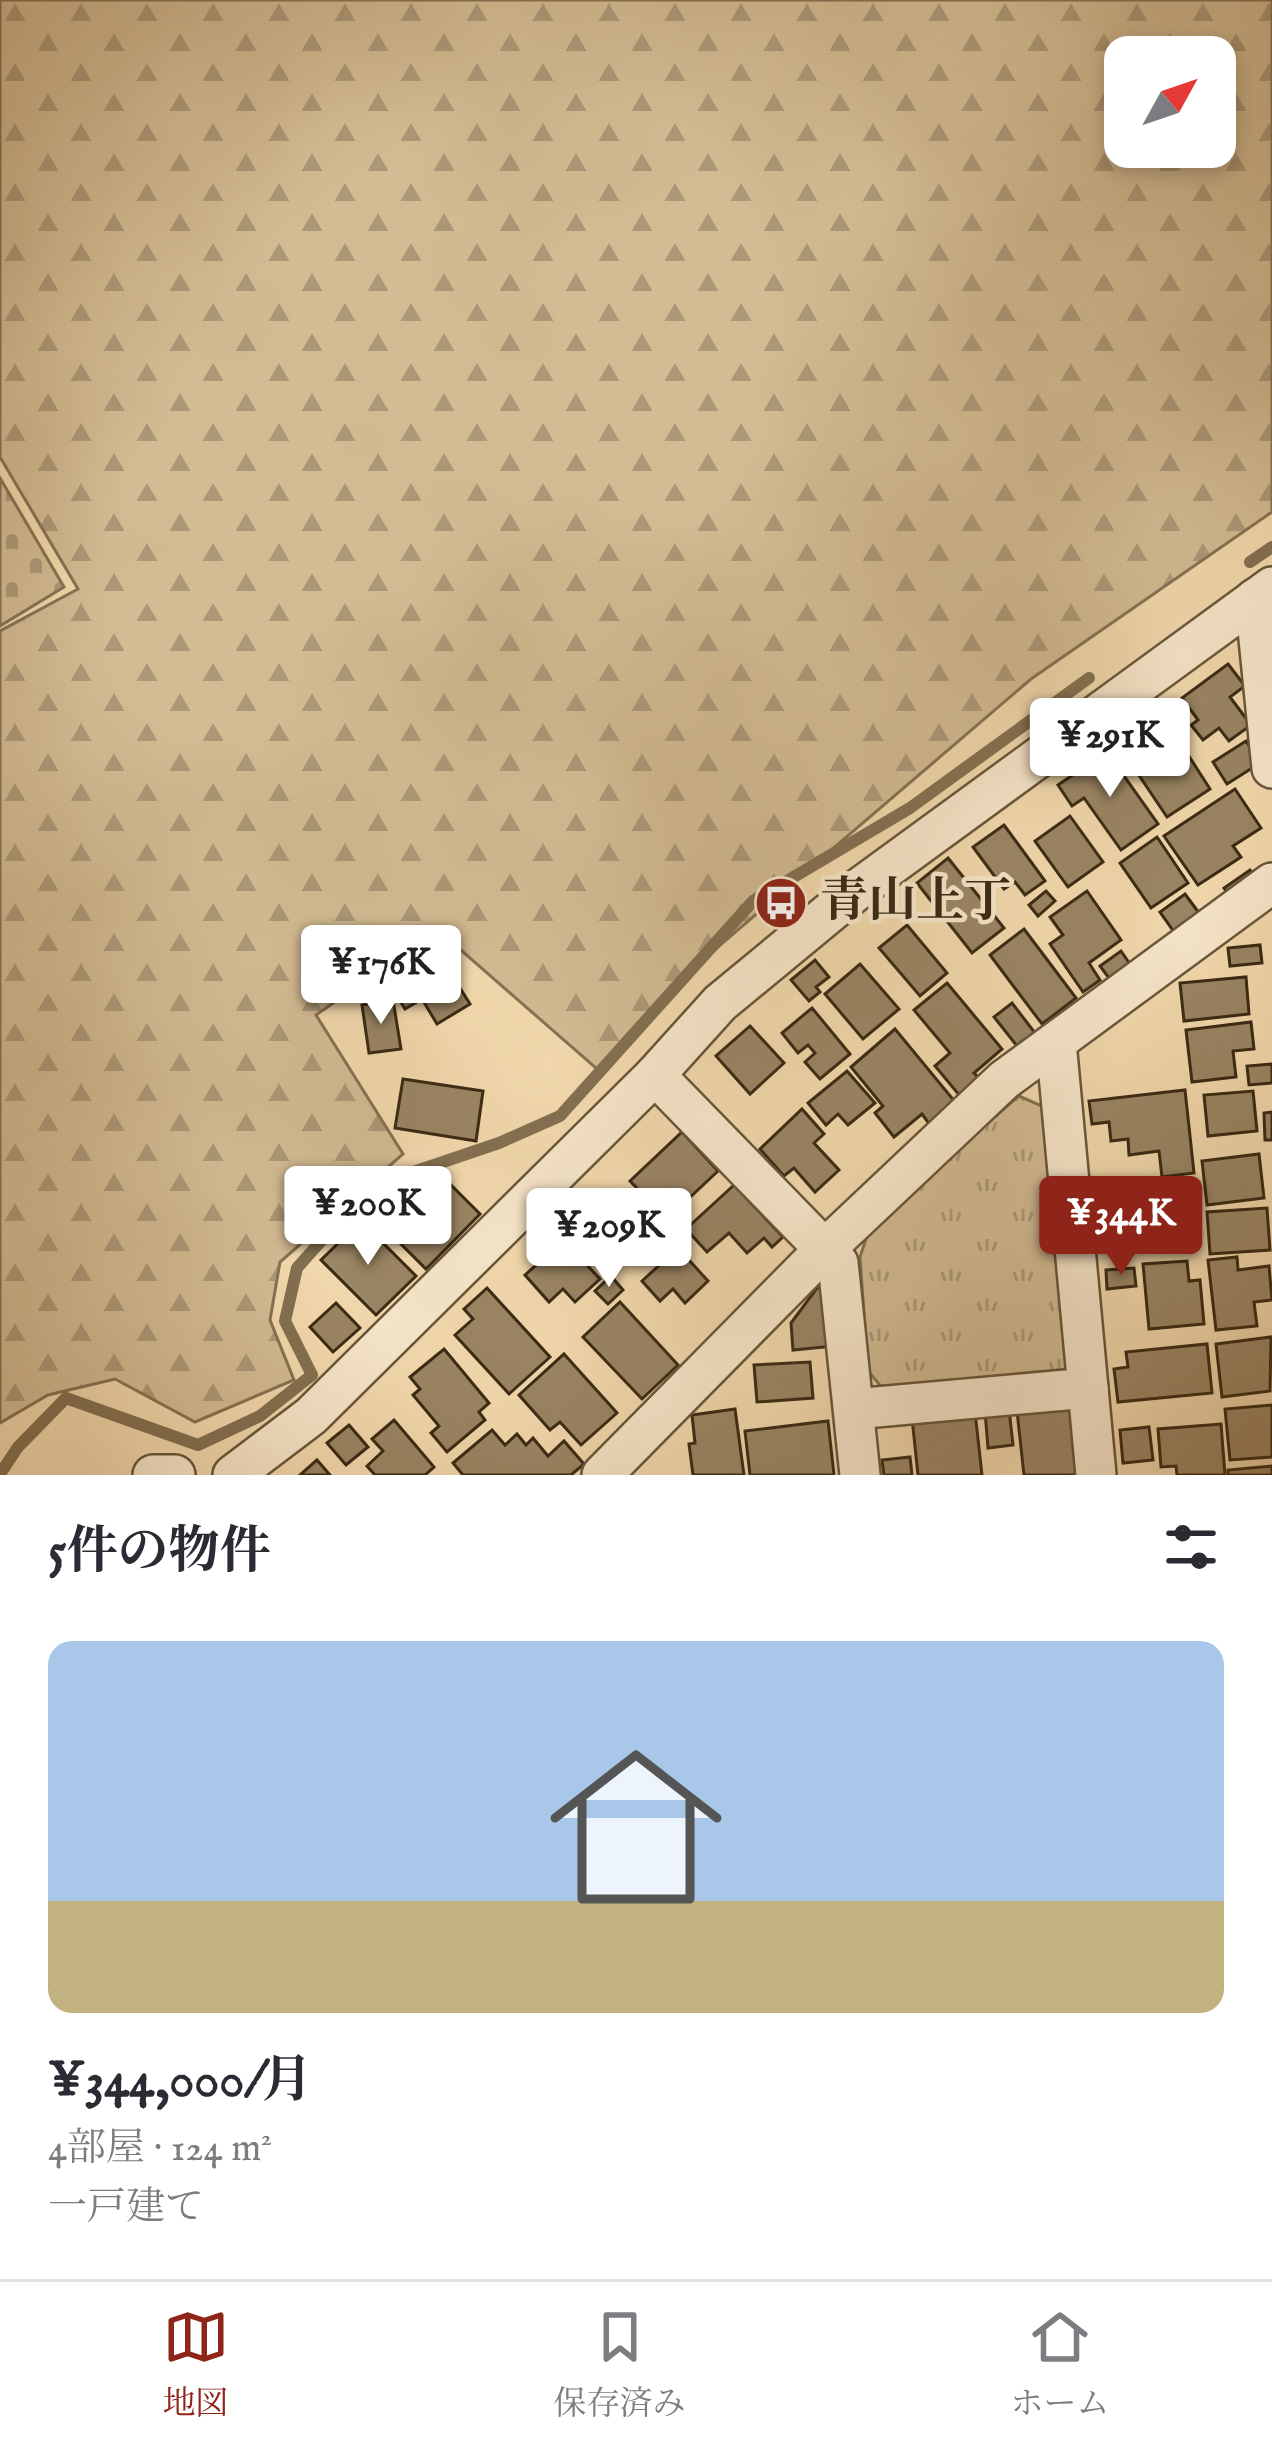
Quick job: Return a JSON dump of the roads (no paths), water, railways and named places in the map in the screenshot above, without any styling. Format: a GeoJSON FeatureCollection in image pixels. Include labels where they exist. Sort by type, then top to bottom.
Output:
{"type":"FeatureCollection","features":[{"type":"Feature","properties":{"kind":"street"},"geometry":{"type":"LineString","coordinates":[[1263,593],[1272,768]]}},
{"type":"Feature","properties":{"kind":"street"},"geometry":{"type":"LineString","coordinates":[[233,1475],[311,1416],[655,1075],[720,1003],[840,904],[1263,593]]}},
{"type":"Feature","properties":{"kind":"street"},"geometry":{"type":"LineString","coordinates":[[609,1472],[825,1249],[1004,1080],[1272,883]]}},
{"type":"Feature","properties":{"kind":"street"},"geometry":{"type":"LineString","coordinates":[[1055,1042],[1096,1475]]}},
{"type":"Feature","properties":{"kind":"street"},"geometry":{"type":"LineString","coordinates":[[655,1075],[838,1263],[860,1475]]}},
{"type":"Feature","properties":{"kind":"street"},"geometry":{"type":"LineString","coordinates":[[854,1409],[1088,1388]]}},
{"type":"Feature","properties":{"kind":"street"},"geometry":{"type":"LineString","coordinates":[[153,1475],[175,1475]]}},
{"type":"Feature","properties":{"kind":"waterway"},"geometry":{"type":"LineString","coordinates":[[1250,562],[1272,547]]}},
{"type":"Feature","properties":{"kind":"waterway"},"geometry":{"type":"LineString","coordinates":[[0,1474],[18,1447],[66,1398],[198,1445],[260,1416],[312,1375],[285,1321],[297,1268],[369,1187],[499,1143],[560,1116],[753,901],[910,808],[1089,678]]}},
{"type":"Feature","properties":{"kind":"place","name":"青山上丁"},"geometry":{"type":"Point","coordinates":[781,903]}}]}
